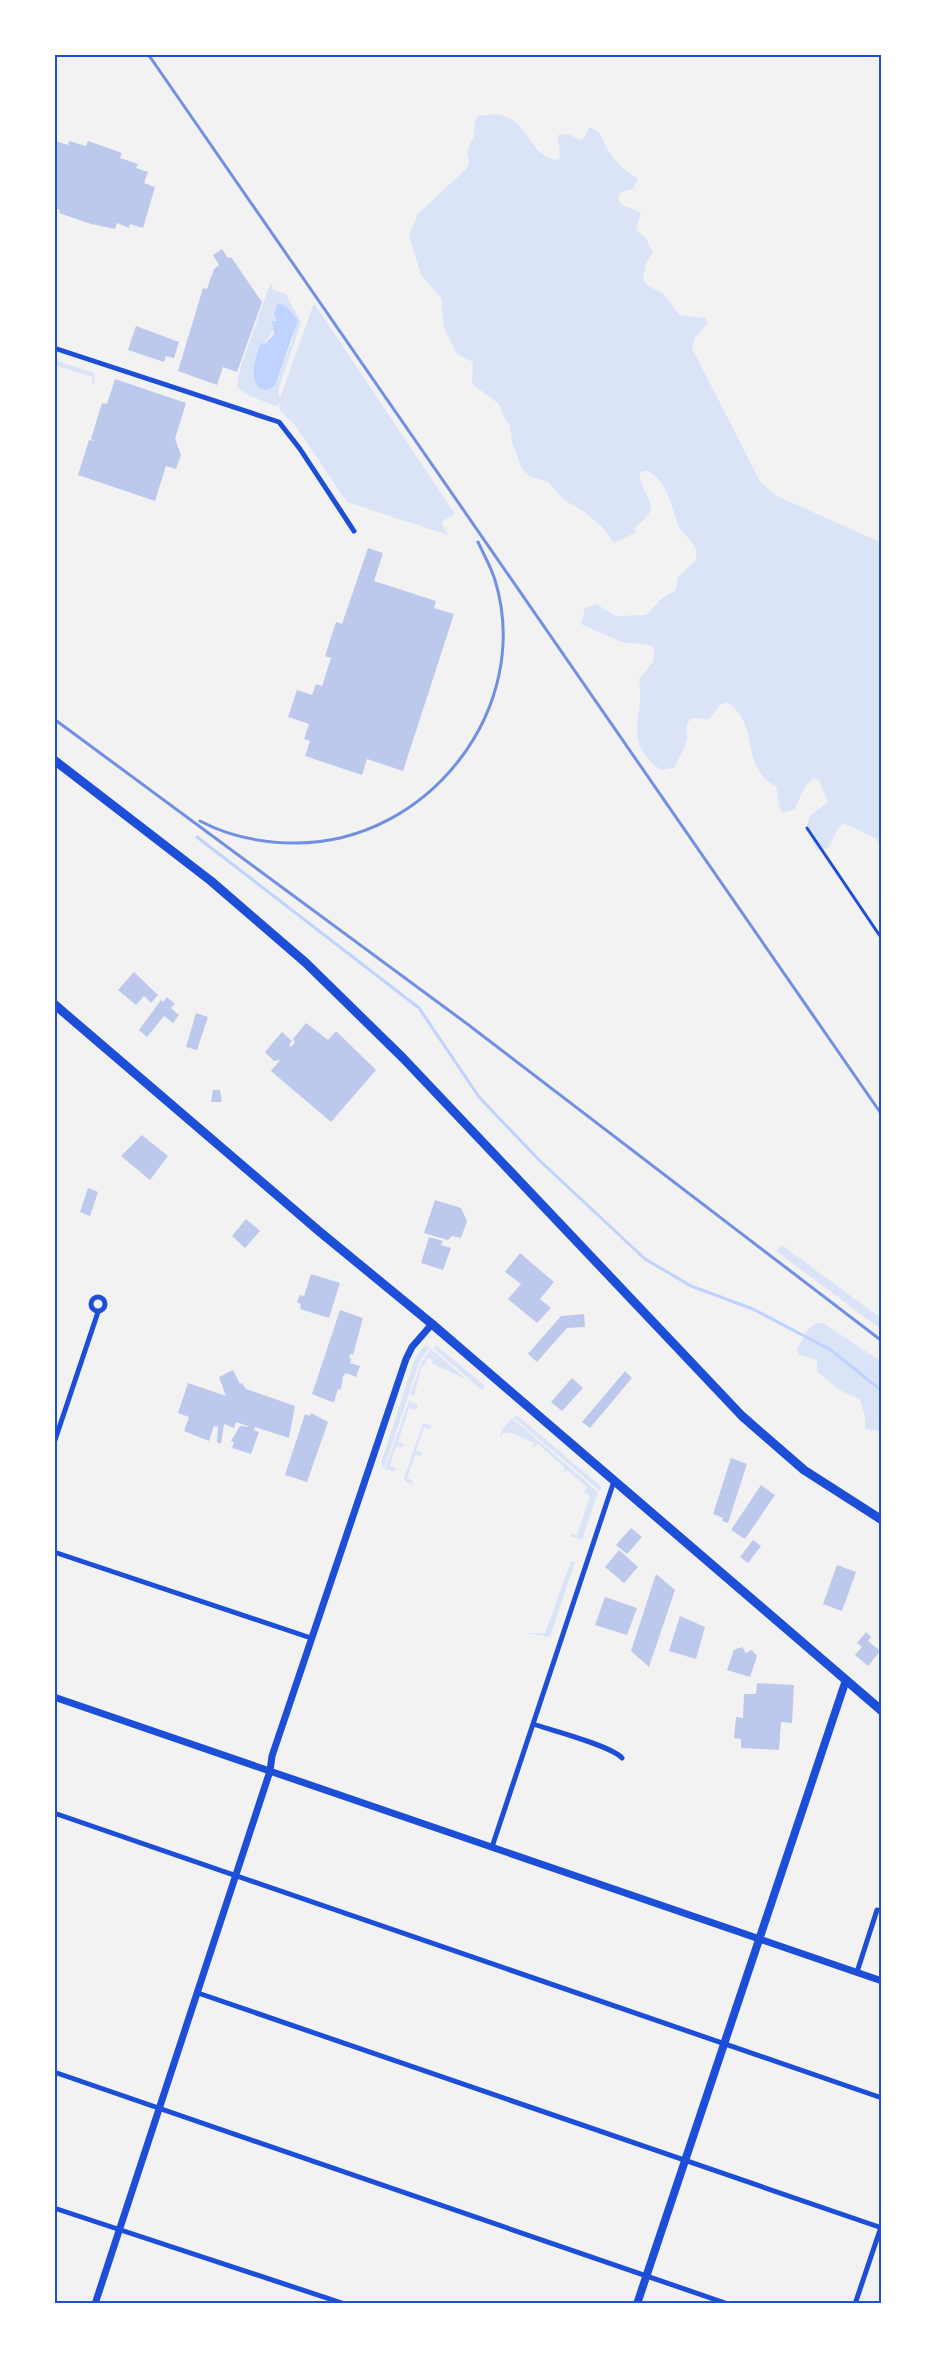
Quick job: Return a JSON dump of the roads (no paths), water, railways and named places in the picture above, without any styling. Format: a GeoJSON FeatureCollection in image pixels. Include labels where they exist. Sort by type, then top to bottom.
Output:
{"type":"FeatureCollection","features":[{"type":"Feature","properties":{"kind":"main road"},"geometry":{"type":"LineString","coordinates":[[54,760],[211,881],[306,963],[403,1058],[742,1416],[804,1470],[882,1520]]}},
{"type":"Feature","properties":{"kind":"main road"},"geometry":{"type":"LineString","coordinates":[[54,1004],[320,1232],[432,1324],[882,1711]]}},
{"type":"Feature","properties":{"kind":"main road"},"geometry":{"type":"LineString","coordinates":[[637,2304],[846,1680]]}},
{"type":"Feature","properties":{"kind":"street"},"geometry":{"type":"LineString","coordinates":[[54,348],[279,422],[347,516],[354,531]]}},
{"type":"Feature","properties":{"kind":"street"},"geometry":{"type":"LineString","coordinates":[[54,1443],[98,1312]]}},
{"type":"Feature","properties":{"kind":"street"},"geometry":{"type":"LineString","coordinates":[[95,2304],[236,1877],[270,1771],[272,1756],[406,1359],[412,1347],[432,1324]]}},
{"type":"Feature","properties":{"kind":"street"},"geometry":{"type":"LineString","coordinates":[[492,1847],[614,1481]]}},
{"type":"Feature","properties":{"kind":"street"},"geometry":{"type":"LineString","coordinates":[[54,1552],[311,1638]]}},
{"type":"Feature","properties":{"kind":"street"},"geometry":{"type":"LineString","coordinates":[[54,1696],[882,1981]]}},
{"type":"Feature","properties":{"kind":"street"},"geometry":{"type":"LineString","coordinates":[[533,1724],[603,1748],[622,1758]]}},
{"type":"Feature","properties":{"kind":"street"},"geometry":{"type":"LineString","coordinates":[[54,1814],[882,2098]]}},
{"type":"Feature","properties":{"kind":"street"},"geometry":{"type":"LineString","coordinates":[[856,1972],[878,1910]]}},
{"type":"Feature","properties":{"kind":"street"},"geometry":{"type":"LineString","coordinates":[[198,1993],[882,2226],[855,2304]]}},
{"type":"Feature","properties":{"kind":"street"},"geometry":{"type":"LineString","coordinates":[[54,2072],[728,2304]]}},
{"type":"Feature","properties":{"kind":"street"},"geometry":{"type":"LineString","coordinates":[[54,2208],[345,2304]]}},
{"type":"Feature","properties":{"kind":"lane"},"geometry":{"type":"LineString","coordinates":[[807,828],[882,939]]}},
{"type":"Feature","properties":{"kind":"water"},"geometry":{"type":"Polygon","coordinates":[[[278,303],[287,307],[298,320],[275,386],[267,390],[260,389],[254,379],[255,360],[261,342],[264,345],[274,334],[272,321],[276,321],[274,313],[278,303]]]}},
{"type":"Feature","properties":{"kind":"waterway"},"geometry":{"type":"LineString","coordinates":[[197,837],[419,1008],[479,1097],[539,1160],[645,1259],[691,1286],[753,1309],[831,1350],[882,1391]]}},
{"type":"Feature","properties":{"kind":"railway"},"geometry":{"type":"LineString","coordinates":[[148,54],[882,1115]]}},
{"type":"Feature","properties":{"kind":"railway"},"geometry":{"type":"LineString","coordinates":[[200,821],[211,827],[247,838],[296,843],[344,837],[388,820],[427,794],[460,760],[484,719],[499,675],[503,628],[495,580],[478,542]]}},
{"type":"Feature","properties":{"kind":"railway"},"geometry":{"type":"LineString","coordinates":[[54,719],[466,1023],[882,1341]]}}]}
